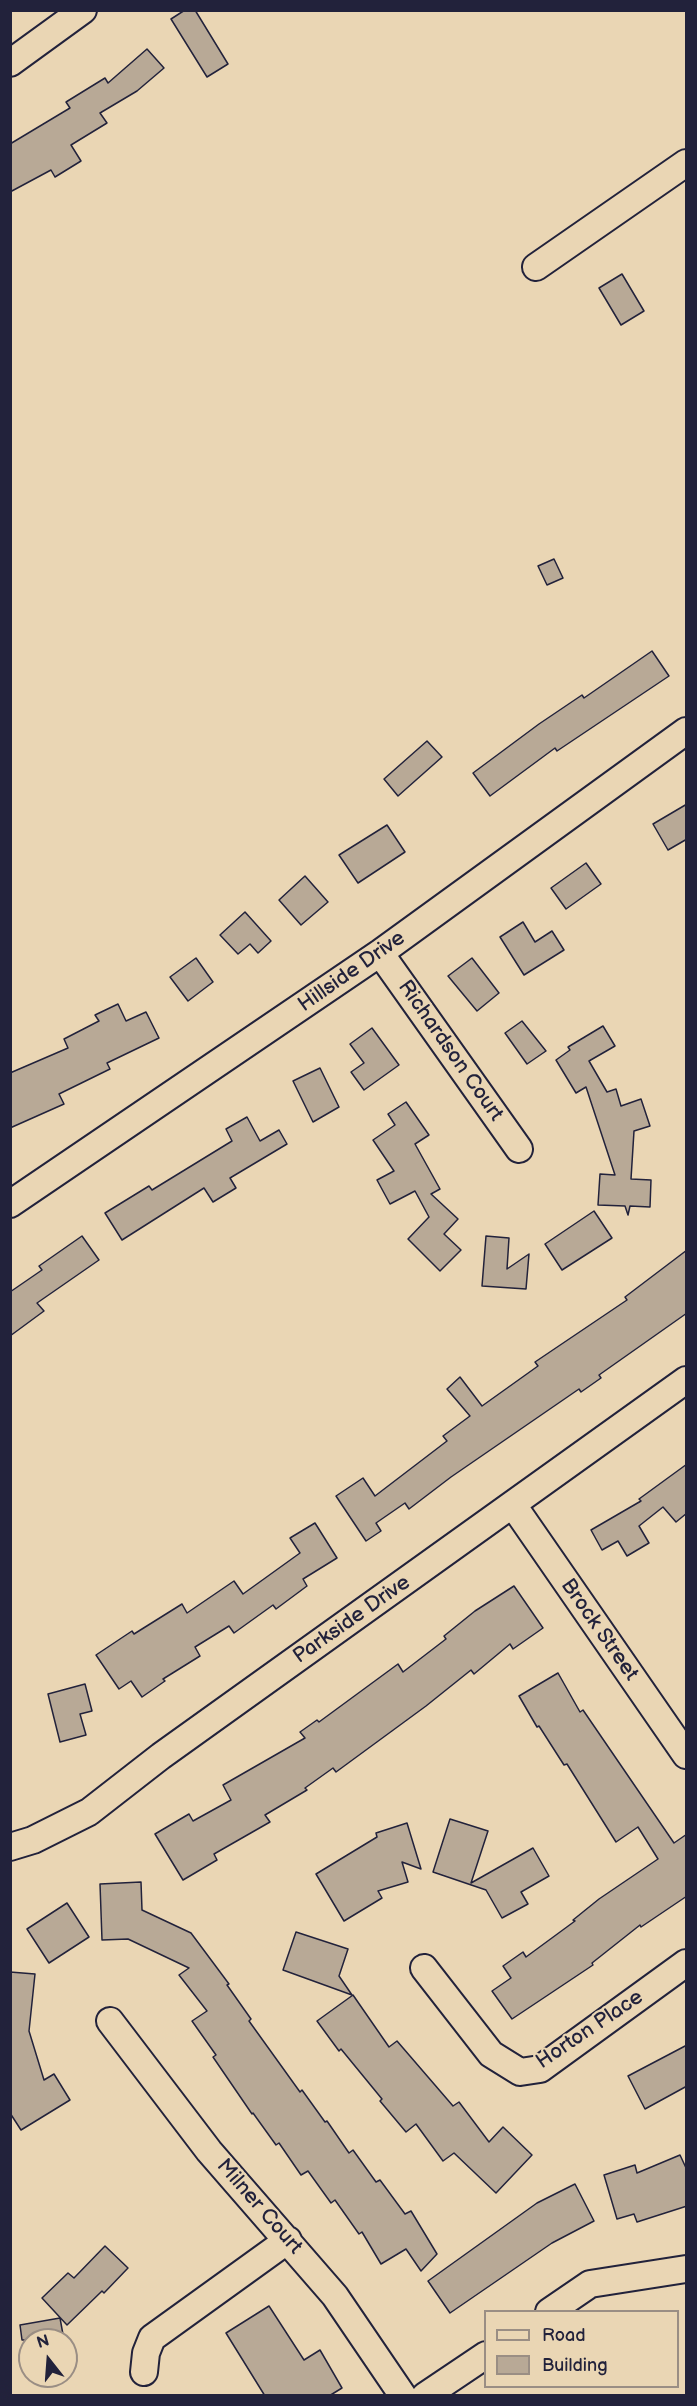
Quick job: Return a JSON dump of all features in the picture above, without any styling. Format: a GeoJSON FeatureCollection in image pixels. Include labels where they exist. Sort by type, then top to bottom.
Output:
{"type":"FeatureCollection","features":[{"type":"Feature","properties":{"kind":"street"},"geometry":{"type":"LineString","coordinates":[[10,63],[83,10]]}},
{"type":"Feature","properties":{"kind":"street"},"geometry":{"type":"LineString","coordinates":[[536,267],[687,163]]}},
{"type":"Feature","properties":{"kind":"street","name":"Hillside Drive"},"geometry":{"type":"LineString","coordinates":[[10,1204],[380,953],[687,731]]}},
{"type":"Feature","properties":{"kind":"street","name":"Richardson Court"},"geometry":{"type":"LineString","coordinates":[[380,953],[519,1149]]}},
{"type":"Feature","properties":{"kind":"street","name":"Parkside Drive"},"geometry":{"type":"LineString","coordinates":[[10,1847],[33,1840],[89,1812],[160,1756],[687,1380]]}},
{"type":"Feature","properties":{"kind":"street","name":"Brock Street"},"geometry":{"type":"LineString","coordinates":[[513,1505],[687,1755]]}},
{"type":"Feature","properties":{"kind":"street","name":"Horton Place"},"geometry":{"type":"LineString","coordinates":[[424,1968],[491,2054],[520,2072],[540,2069],[687,1963]]}},
{"type":"Feature","properties":{"kind":"street","name":"Milner Court"},"geometry":{"type":"LineString","coordinates":[[110,2021],[209,2151],[335,2295],[404,2396]]}},
{"type":"Feature","properties":{"kind":"street"},"geometry":{"type":"LineString","coordinates":[[144,2373],[146,2353],[152,2337],[288,2240]]}},
{"type":"Feature","properties":{"kind":"street"},"geometry":{"type":"LineString","coordinates":[[552,2310],[590,2284],[687,2269]]}},
{"type":"Feature","properties":{"kind":"street"},"geometry":{"type":"LineString","coordinates":[[425,2396],[484,2356]]}},
{"type":"Feature","properties":{"kind":"building"},"geometry":{"type":"Polygon","coordinates":[[[185,10],[195,10],[228,64],[207,77],[171,19],[185,10]]]}},
{"type":"Feature","properties":{"kind":"building"},"geometry":{"type":"Polygon","coordinates":[[[147,49],[164,68],[137,91],[100,113],[107,123],[71,145],[81,161],[55,177],[51,170],[10,192],[10,144],[70,108],[66,102],[105,78],[108,83],[147,49]]]}},
{"type":"Feature","properties":{"kind":"building"},"geometry":{"type":"Polygon","coordinates":[[[622,274],[644,311],[621,325],[599,288],[622,274]]]}},
{"type":"Feature","properties":{"kind":"building"},"geometry":{"type":"Polygon","coordinates":[[[554,559],[563,578],[547,585],[538,566],[554,559]]]}},
{"type":"Feature","properties":{"kind":"building"},"geometry":{"type":"Polygon","coordinates":[[[652,651],[669,676],[557,751],[555,748],[490,796],[473,773],[539,724],[582,695],[584,698],[652,651]]]}},
{"type":"Feature","properties":{"kind":"building"},"geometry":{"type":"Polygon","coordinates":[[[427,741],[442,757],[398,796],[384,779],[427,741]]]}},
{"type":"Feature","properties":{"kind":"building"},"geometry":{"type":"Polygon","coordinates":[[[687,804],[687,839],[668,850],[653,824],[687,804]]]}},
{"type":"Feature","properties":{"kind":"building"},"geometry":{"type":"Polygon","coordinates":[[[387,825],[405,852],[358,883],[339,855],[387,825]]]}},
{"type":"Feature","properties":{"kind":"building"},"geometry":{"type":"Polygon","coordinates":[[[586,863],[601,884],[566,909],[551,888],[586,863]]]}},
{"type":"Feature","properties":{"kind":"building"},"geometry":{"type":"Polygon","coordinates":[[[305,876],[328,902],[301,925],[279,900],[305,876]]]}},
{"type":"Feature","properties":{"kind":"building"},"geometry":{"type":"Polygon","coordinates":[[[245,912],[271,941],[258,953],[250,944],[238,954],[220,935],[245,912]]]}},
{"type":"Feature","properties":{"kind":"building"},"geometry":{"type":"Polygon","coordinates":[[[523,922],[535,942],[552,931],[564,950],[524,975],[500,937],[523,922]]]}},
{"type":"Feature","properties":{"kind":"building"},"geometry":{"type":"Polygon","coordinates":[[[196,958],[213,982],[188,1001],[170,977],[196,958]]]}},
{"type":"Feature","properties":{"kind":"building"},"geometry":{"type":"Polygon","coordinates":[[[472,958],[499,993],[477,1011],[448,976],[472,958]]]}},
{"type":"Feature","properties":{"kind":"building"},"geometry":{"type":"Polygon","coordinates":[[[118,1004],[126,1021],[146,1012],[159,1038],[107,1063],[110,1069],[59,1094],[64,1104],[10,1128],[10,1073],[68,1048],[64,1039],[99,1021],[95,1015],[118,1004]]]}},
{"type":"Feature","properties":{"kind":"building"},"geometry":{"type":"Polygon","coordinates":[[[522,1021],[546,1051],[527,1064],[505,1033],[522,1021]]]}},
{"type":"Feature","properties":{"kind":"building"},"geometry":{"type":"Polygon","coordinates":[[[603,1026],[615,1046],[589,1061],[607,1092],[616,1089],[621,1106],[641,1099],[650,1126],[634,1131],[631,1179],[651,1180],[650,1207],[630,1206],[628,1215],[625,1206],[598,1205],[600,1174],[615,1175],[586,1087],[576,1093],[556,1060],[570,1050],[568,1047],[603,1026]]]}},
{"type":"Feature","properties":{"kind":"building"},"geometry":{"type":"Polygon","coordinates":[[[372,1028],[399,1065],[364,1090],[351,1072],[364,1063],[350,1044],[372,1028]]]}},
{"type":"Feature","properties":{"kind":"building"},"geometry":{"type":"Polygon","coordinates":[[[320,1068],[339,1107],[313,1122],[293,1081],[320,1068]]]}},
{"type":"Feature","properties":{"kind":"building"},"geometry":{"type":"Polygon","coordinates":[[[406,1102],[429,1135],[415,1144],[440,1189],[431,1194],[458,1219],[444,1234],[461,1250],[440,1271],[408,1239],[429,1217],[415,1191],[390,1204],[377,1180],[394,1171],[373,1140],[395,1125],[388,1114],[406,1102]]]}},
{"type":"Feature","properties":{"kind":"building"},"geometry":{"type":"Polygon","coordinates":[[[247,1117],[260,1141],[279,1130],[287,1144],[230,1178],[236,1188],[213,1202],[204,1188],[122,1240],[105,1213],[149,1186],[152,1190],[232,1141],[226,1129],[247,1117]]]}},
{"type":"Feature","properties":{"kind":"building"},"geometry":{"type":"Polygon","coordinates":[[[594,1211],[612,1238],[562,1270],[545,1244],[594,1211]]]}},
{"type":"Feature","properties":{"kind":"building"},"geometry":{"type":"Polygon","coordinates":[[[82,1236],[99,1260],[37,1303],[44,1311],[10,1336],[10,1292],[42,1270],[39,1266],[82,1236]]]}},
{"type":"Feature","properties":{"kind":"building"},"geometry":{"type":"Polygon","coordinates":[[[486,1236],[509,1238],[507,1269],[529,1254],[526,1289],[482,1286],[486,1236]]]}},
{"type":"Feature","properties":{"kind":"building"},"geometry":{"type":"Polygon","coordinates":[[[687,1250],[687,1313],[599,1375],[601,1378],[581,1392],[579,1389],[451,1477],[409,1509],[405,1503],[376,1523],[381,1531],[366,1541],[336,1496],[363,1478],[375,1496],[447,1441],[443,1436],[470,1416],[447,1389],[460,1377],[482,1406],[538,1366],[535,1362],[627,1300],[625,1297],[687,1250]]]}},
{"type":"Feature","properties":{"kind":"building"},"geometry":{"type":"Polygon","coordinates":[[[687,1464],[687,1513],[676,1522],[663,1507],[639,1526],[649,1543],[627,1556],[618,1541],[602,1550],[591,1530],[641,1501],[639,1499],[687,1464]]]}},
{"type":"Feature","properties":{"kind":"building"},"geometry":{"type":"Polygon","coordinates":[[[315,1523],[337,1558],[303,1579],[307,1586],[276,1609],[273,1605],[234,1633],[229,1626],[195,1647],[200,1656],[163,1679],[165,1681],[142,1697],[131,1681],[119,1689],[96,1655],[132,1631],[134,1634],[182,1604],[187,1613],[234,1581],[243,1594],[300,1553],[290,1538],[315,1523]]]}},
{"type":"Feature","properties":{"kind":"building"},"geometry":{"type":"Polygon","coordinates":[[[514,1586],[543,1628],[513,1649],[510,1644],[474,1674],[471,1670],[336,1772],[333,1768],[305,1788],[307,1790],[265,1815],[270,1822],[214,1854],[217,1860],[183,1880],[155,1834],[189,1814],[193,1821],[231,1800],[223,1785],[305,1738],[300,1732],[317,1720],[319,1722],[398,1664],[403,1672],[446,1639],[444,1636],[475,1611],[514,1586]]]}},
{"type":"Feature","properties":{"kind":"building"},"geometry":{"type":"Polygon","coordinates":[[[558,1673],[580,1712],[583,1710],[674,1843],[687,1834],[687,1896],[641,1927],[640,1925],[592,1963],[593,1965],[512,2019],[492,1991],[511,1978],[503,1966],[523,1952],[526,1957],[575,1921],[573,1920],[599,1899],[658,1859],[638,1827],[616,1842],[567,1764],[564,1765],[539,1726],[537,1727],[519,1696],[558,1673]]]}},
{"type":"Feature","properties":{"kind":"building"},"geometry":{"type":"Polygon","coordinates":[[[85,1684],[92,1711],[80,1714],[86,1735],[60,1742],[48,1694],[85,1684]]]}},
{"type":"Feature","properties":{"kind":"building"},"geometry":{"type":"Polygon","coordinates":[[[450,1819],[488,1831],[471,1883],[533,1848],[549,1876],[521,1892],[528,1904],[502,1918],[486,1890],[433,1872],[450,1819]]]}},
{"type":"Feature","properties":{"kind":"building"},"geometry":{"type":"Polygon","coordinates":[[[407,1823],[421,1869],[402,1862],[408,1882],[378,1891],[382,1898],[344,1921],[316,1874],[377,1837],[376,1833],[407,1823]]]}},
{"type":"Feature","properties":{"kind":"building"},"geometry":{"type":"Polygon","coordinates":[[[141,1882],[142,1910],[191,1933],[229,1984],[227,1985],[251,2019],[249,2021],[300,2092],[302,2090],[325,2122],[327,2121],[349,2153],[353,2150],[376,2182],[380,2180],[405,2214],[411,2211],[437,2254],[421,2271],[406,2249],[381,2264],[362,2232],[359,2234],[335,2200],[331,2203],[308,2171],[301,2175],[279,2143],[276,2145],[252,2114],[213,2057],[216,2055],[192,2021],[207,2011],[179,1975],[189,1968],[128,1939],[102,1940],[100,1884],[141,1882]]]}},
{"type":"Feature","properties":{"kind":"building"},"geometry":{"type":"Polygon","coordinates":[[[67,1903],[89,1937],[49,1963],[27,1929],[67,1903]]]}},
{"type":"Feature","properties":{"kind":"building"},"geometry":{"type":"Polygon","coordinates":[[[296,1932],[348,1949],[339,1976],[352,1995],[283,1970],[296,1932]]]}},
{"type":"Feature","properties":{"kind":"building"},"geometry":{"type":"Polygon","coordinates":[[[10,1972],[35,1974],[29,2031],[44,2080],[54,2074],[70,2100],[21,2130],[10,2113],[10,1972]]]}},
{"type":"Feature","properties":{"kind":"building"},"geometry":{"type":"Polygon","coordinates":[[[353,1995],[389,2047],[397,2041],[453,2106],[459,2102],[489,2142],[503,2127],[532,2155],[496,2193],[454,2153],[443,2161],[416,2124],[406,2132],[380,2101],[382,2099],[341,2049],[339,2051],[317,2021],[353,1995]]]}},
{"type":"Feature","properties":{"kind":"building"},"geometry":{"type":"Polygon","coordinates":[[[687,2045],[687,2086],[645,2109],[628,2076],[687,2045]]]}},
{"type":"Feature","properties":{"kind":"building"},"geometry":{"type":"Polygon","coordinates":[[[680,2155],[687,2170],[687,2206],[637,2222],[634,2214],[617,2219],[604,2175],[635,2165],[637,2173],[680,2155]]]}},
{"type":"Feature","properties":{"kind":"building"},"geometry":{"type":"Polygon","coordinates":[[[575,2184],[594,2221],[552,2243],[450,2313],[428,2281],[537,2203],[575,2184]]]}},
{"type":"Feature","properties":{"kind":"building"},"geometry":{"type":"Polygon","coordinates":[[[105,2246],[128,2268],[104,2293],[102,2291],[67,2325],[42,2298],[68,2273],[74,2278],[105,2246]]]}},
{"type":"Feature","properties":{"kind":"building"},"geometry":{"type":"Polygon","coordinates":[[[269,2306],[304,2360],[320,2350],[342,2388],[329,2396],[265,2396],[226,2333],[269,2306]]]}},
{"type":"Feature","properties":{"kind":"building"},"geometry":{"type":"Polygon","coordinates":[[[60,2318],[62,2328],[20,2328],[20,2325],[60,2318]]]}}]}
